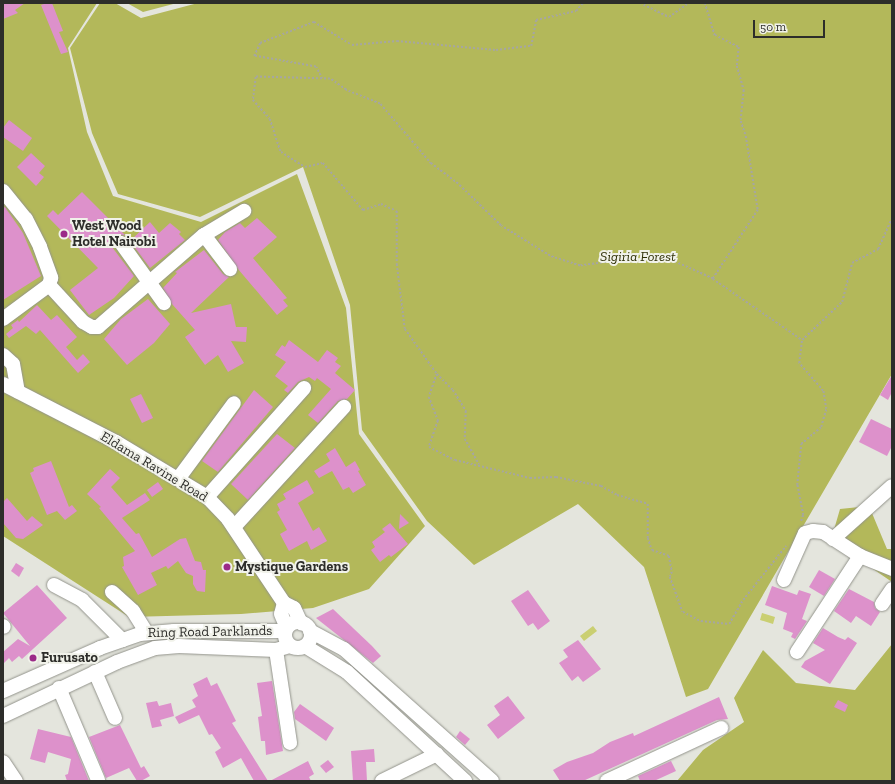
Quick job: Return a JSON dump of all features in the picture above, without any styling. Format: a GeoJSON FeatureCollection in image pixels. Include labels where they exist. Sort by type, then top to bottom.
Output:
{"type":"FeatureCollection","features":[{"type":"Feature","properties":{"kind":"street"},"geometry":{"type":"LineString","coordinates":[[3,191],[26,219],[50,271],[50,285],[83,322],[92,327],[102,324],[204,235],[244,211]]}},
{"type":"Feature","properties":{"kind":"street"},"geometry":{"type":"LineString","coordinates":[[204,235],[230,269]]}},
{"type":"Feature","properties":{"kind":"street"},"geometry":{"type":"LineString","coordinates":[[121,243],[164,303]]}},
{"type":"Feature","properties":{"kind":"street"},"geometry":{"type":"LineString","coordinates":[[3,319],[50,285]]}},
{"type":"Feature","properties":{"kind":"street"},"geometry":{"type":"LineString","coordinates":[[3,355],[13,364],[18,392]]}},
{"type":"Feature","properties":{"kind":"street","name":"Eldama Ravine Road"},"geometry":{"type":"LineString","coordinates":[[3,384],[116,442],[207,497],[234,527],[284,602],[294,608],[306,627]]}},
{"type":"Feature","properties":{"kind":"street"},"geometry":{"type":"LineString","coordinates":[[207,497],[304,388]]}},
{"type":"Feature","properties":{"kind":"street"},"geometry":{"type":"LineString","coordinates":[[178,479],[234,403]]}},
{"type":"Feature","properties":{"kind":"street"},"geometry":{"type":"LineString","coordinates":[[234,527],[344,407]]}},
{"type":"Feature","properties":{"kind":"street"},"geometry":{"type":"LineString","coordinates":[[833,539],[892,486]]}},
{"type":"Feature","properties":{"kind":"street"},"geometry":{"type":"LineString","coordinates":[[784,580],[805,533],[814,530],[823,532],[860,556],[892,569]]}},
{"type":"Feature","properties":{"kind":"street"},"geometry":{"type":"LineString","coordinates":[[797,652],[860,556]]}},
{"type":"Feature","properties":{"kind":"street"},"geometry":{"type":"LineString","coordinates":[[54,585],[82,600],[122,640]]}},
{"type":"Feature","properties":{"kind":"street"},"geometry":{"type":"LineString","coordinates":[[882,604],[892,589]]}},
{"type":"Feature","properties":{"kind":"street"},"geometry":{"type":"LineString","coordinates":[[112,592],[133,611],[147,633]]}},
{"type":"Feature","properties":{"kind":"street"},"geometry":{"type":"LineString","coordinates":[[284,602],[281,614],[286,630],[285,640],[290,646],[298,648],[305,646],[310,639],[306,627]]}},
{"type":"Feature","properties":{"kind":"street"},"geometry":{"type":"LineString","coordinates":[[286,630],[293,623],[306,627],[344,649],[435,732],[492,781]]}},
{"type":"Feature","properties":{"kind":"street","name":"Ring Road Parklands"},"geometry":{"type":"LineString","coordinates":[[3,691],[122,640],[147,633],[174,630],[286,630]]}},
{"type":"Feature","properties":{"kind":"street","name":"Ring Road Parklands"},"geometry":{"type":"LineString","coordinates":[[3,716],[59,688],[155,648],[179,646],[276,650],[290,646]]}},
{"type":"Feature","properties":{"kind":"street"},"geometry":{"type":"LineString","coordinates":[[305,646],[347,672],[465,781]]}},
{"type":"Feature","properties":{"kind":"street"},"geometry":{"type":"LineString","coordinates":[[276,650],[290,743]]}},
{"type":"Feature","properties":{"kind":"street"},"geometry":{"type":"LineString","coordinates":[[95,672],[115,718]]}},
{"type":"Feature","properties":{"kind":"street"},"geometry":{"type":"LineString","coordinates":[[59,688],[98,780]]}},
{"type":"Feature","properties":{"kind":"street"},"geometry":{"type":"LineString","coordinates":[[607,781],[721,728]]}},
{"type":"Feature","properties":{"kind":"street"},"geometry":{"type":"LineString","coordinates":[[425,744],[435,732]]}},
{"type":"Feature","properties":{"kind":"street"},"geometry":{"type":"LineString","coordinates":[[382,781],[436,754]]}},
{"type":"Feature","properties":{"kind":"street"},"geometry":{"type":"LineString","coordinates":[[3,762],[16,781]]}},
{"type":"Feature","properties":{"kind":"path"},"geometry":{"type":"LineString","coordinates":[[322,79],[316,67],[254,56],[260,44],[314,22],[352,45],[397,41],[496,50],[531,46],[536,20],[576,11],[583,3]]}},
{"type":"Feature","properties":{"kind":"path"},"geometry":{"type":"LineString","coordinates":[[640,3],[668,17],[688,3]]}},
{"type":"Feature","properties":{"kind":"path"},"geometry":{"type":"LineString","coordinates":[[705,3],[715,35],[739,47],[738,66],[744,90],[741,121],[746,136],[758,210],[712,279]]}},
{"type":"Feature","properties":{"kind":"path"},"geometry":{"type":"LineString","coordinates":[[480,466],[465,439],[466,411],[453,390],[437,374],[405,329],[397,264],[397,211],[381,204],[363,210],[323,163],[305,167],[281,152],[270,119],[253,100],[256,77],[330,80],[346,90],[380,104],[431,164],[458,184],[501,226],[550,256],[580,266],[638,258],[666,258],[712,279],[802,340]]}},
{"type":"Feature","properties":{"kind":"path"},"geometry":{"type":"LineString","coordinates":[[800,522],[803,515],[797,485],[801,444],[821,427],[826,409],[823,391],[799,363],[802,340],[842,302],[852,263],[878,249],[892,218]]}},
{"type":"Feature","properties":{"kind":"path"},"geometry":{"type":"LineString","coordinates":[[437,374],[429,397],[438,421],[429,447],[455,460],[530,478],[556,477],[601,486],[617,495],[648,504],[648,538],[652,550],[669,556],[672,572],[670,577],[683,612],[701,621],[729,624],[743,600],[787,545]]}},
{"type":"Feature","properties":{"kind":"green space"},"geometry":{"type":"Polygon","coordinates":[[[3,3],[97,3],[68,48],[87,132],[113,196],[201,222],[297,174],[346,308],[359,434],[425,526],[369,589],[313,608],[241,614],[129,617],[3,536],[3,3]]]}},
{"type":"Feature","properties":{"kind":"green space","name":"Sigiria Forest"},"geometry":{"type":"Polygon","coordinates":[[[100,3],[115,3],[141,18],[198,3],[892,3],[892,374],[708,689],[686,697],[644,567],[578,504],[474,565],[427,521],[362,430],[350,305],[303,167],[200,217],[118,194],[92,133],[70,48],[100,3]]]}},
{"type":"Feature","properties":{"kind":"green space"},"geometry":{"type":"Polygon","coordinates":[[[127,3],[177,3],[143,12],[127,3]]]}},
{"type":"Feature","properties":{"kind":"green space"},"geometry":{"type":"Polygon","coordinates":[[[869,506],[887,549],[892,549],[892,582],[831,540],[840,509],[869,506]]]}},
{"type":"Feature","properties":{"kind":"green space"},"geometry":{"type":"Polygon","coordinates":[[[892,644],[892,781],[677,781],[703,750],[744,722],[734,698],[763,650],[796,683],[855,690],[892,644]]]}},
{"type":"Feature","properties":{"kind":"shaded area"},"geometry":{"type":"Polygon","coordinates":[[[762,613],[775,617],[773,624],[760,620],[762,613]]]}},
{"type":"Feature","properties":{"kind":"shaded area"},"geometry":{"type":"Polygon","coordinates":[[[593,626],[597,631],[584,641],[580,636],[593,626]]]}},
{"type":"Feature","properties":{"kind":"building"},"geometry":{"type":"Polygon","coordinates":[[[3,3],[25,3],[15,10],[18,13],[3,19],[3,3]]]}},
{"type":"Feature","properties":{"kind":"building"},"geometry":{"type":"Polygon","coordinates":[[[52,3],[63,31],[59,32],[68,52],[61,54],[41,5],[52,3]]]}},
{"type":"Feature","properties":{"kind":"building"},"geometry":{"type":"Polygon","coordinates":[[[9,120],[32,138],[23,151],[3,137],[3,128],[9,120]]]}},
{"type":"Feature","properties":{"kind":"building"},"geometry":{"type":"Polygon","coordinates":[[[31,153],[45,166],[39,173],[44,177],[36,186],[17,167],[31,153]]]}},
{"type":"Feature","properties":{"kind":"building"},"geometry":{"type":"Polygon","coordinates":[[[82,192],[125,235],[116,236],[112,247],[134,276],[114,298],[89,315],[70,290],[98,268],[47,216],[53,210],[58,215],[82,192]]]}},
{"type":"Feature","properties":{"kind":"building"},"geometry":{"type":"Polygon","coordinates":[[[5,207],[23,233],[41,276],[3,300],[3,208],[5,207]]]}},
{"type":"Feature","properties":{"kind":"building"},"geometry":{"type":"Polygon","coordinates":[[[257,218],[277,237],[253,258],[287,298],[283,300],[288,306],[277,315],[238,269],[218,240],[225,232],[240,223],[245,228],[257,218]]]}},
{"type":"Feature","properties":{"kind":"building"},"geometry":{"type":"Polygon","coordinates":[[[150,222],[159,233],[170,223],[181,232],[179,234],[185,240],[150,268],[130,241],[150,222]]]}},
{"type":"Feature","properties":{"kind":"building"},"geometry":{"type":"Polygon","coordinates":[[[204,250],[223,274],[229,277],[191,313],[231,304],[236,327],[247,327],[246,342],[231,341],[244,363],[228,372],[218,355],[205,365],[185,337],[195,330],[172,304],[163,288],[177,273],[175,272],[204,250]]]}},
{"type":"Feature","properties":{"kind":"building"},"geometry":{"type":"Polygon","coordinates":[[[148,299],[170,324],[154,343],[127,365],[104,339],[121,319],[148,299]]]}},
{"type":"Feature","properties":{"kind":"building"},"geometry":{"type":"Polygon","coordinates":[[[37,305],[51,320],[57,315],[77,337],[66,347],[77,360],[83,354],[90,362],[78,373],[40,330],[36,334],[26,326],[9,338],[6,334],[13,328],[11,325],[18,320],[19,322],[37,305]]]}},
{"type":"Feature","properties":{"kind":"building"},"geometry":{"type":"Polygon","coordinates":[[[289,340],[318,362],[327,350],[338,358],[335,362],[341,366],[335,373],[355,390],[347,399],[338,401],[318,423],[308,415],[331,389],[317,378],[315,381],[309,377],[298,382],[288,393],[284,390],[288,386],[275,376],[286,362],[275,355],[282,345],[285,347],[289,340]]]}},
{"type":"Feature","properties":{"kind":"building"},"geometry":{"type":"Polygon","coordinates":[[[892,375],[892,392],[888,400],[880,395],[892,375]]]}},
{"type":"Feature","properties":{"kind":"building"},"geometry":{"type":"Polygon","coordinates":[[[254,390],[273,407],[218,472],[202,461],[254,390]]]}},
{"type":"Feature","properties":{"kind":"building"},"geometry":{"type":"Polygon","coordinates":[[[141,394],[153,418],[142,423],[130,399],[141,394]]]}},
{"type":"Feature","properties":{"kind":"building"},"geometry":{"type":"Polygon","coordinates":[[[871,419],[892,429],[892,446],[887,456],[859,442],[871,419]]]}},
{"type":"Feature","properties":{"kind":"building"},"geometry":{"type":"Polygon","coordinates":[[[277,434],[295,448],[248,500],[231,484],[277,434]]]}},
{"type":"Feature","properties":{"kind":"building"},"geometry":{"type":"Polygon","coordinates":[[[335,448],[346,467],[355,461],[360,470],[358,471],[366,485],[353,493],[349,487],[343,490],[332,471],[319,478],[314,471],[330,461],[326,454],[335,448]]]}},
{"type":"Feature","properties":{"kind":"building"},"geometry":{"type":"Polygon","coordinates":[[[51,461],[69,507],[72,505],[77,511],[65,520],[57,511],[47,515],[30,473],[34,471],[33,468],[51,461]]]}},
{"type":"Feature","properties":{"kind":"building"},"geometry":{"type":"Polygon","coordinates":[[[110,469],[120,478],[111,487],[127,505],[145,493],[150,500],[122,518],[136,534],[139,533],[152,557],[180,539],[186,538],[195,561],[201,562],[203,570],[206,570],[205,592],[197,591],[193,584],[193,576],[186,573],[178,561],[168,569],[166,566],[151,573],[157,585],[138,595],[122,567],[124,566],[123,557],[135,551],[99,508],[101,507],[87,494],[110,469]]]}},
{"type":"Feature","properties":{"kind":"building"},"geometry":{"type":"Polygon","coordinates":[[[307,480],[314,493],[298,503],[313,531],[319,527],[327,541],[311,550],[307,541],[289,551],[280,534],[287,530],[277,512],[280,510],[277,504],[286,499],[283,494],[307,480]]]}},
{"type":"Feature","properties":{"kind":"building"},"geometry":{"type":"Polygon","coordinates":[[[158,482],[163,489],[152,497],[147,490],[158,482]]]}},
{"type":"Feature","properties":{"kind":"building"},"geometry":{"type":"Polygon","coordinates":[[[7,498],[27,521],[32,516],[43,525],[23,539],[16,538],[3,523],[3,502],[7,498]]]}},
{"type":"Feature","properties":{"kind":"building"},"geometry":{"type":"Polygon","coordinates":[[[400,514],[409,523],[399,529],[400,514]]]}},
{"type":"Feature","properties":{"kind":"building"},"geometry":{"type":"Polygon","coordinates":[[[390,523],[408,544],[391,557],[389,555],[380,562],[371,550],[375,547],[372,542],[385,532],[382,529],[390,523]]]}},
{"type":"Feature","properties":{"kind":"building"},"geometry":{"type":"Polygon","coordinates":[[[16,563],[24,568],[19,577],[11,571],[16,563]]]}},
{"type":"Feature","properties":{"kind":"building"},"geometry":{"type":"Polygon","coordinates":[[[819,570],[835,579],[824,596],[809,587],[819,570]]]}},
{"type":"Feature","properties":{"kind":"building"},"geometry":{"type":"Polygon","coordinates":[[[37,585],[67,618],[22,659],[19,656],[12,662],[9,658],[3,664],[3,652],[18,639],[30,646],[3,613],[37,585]]]}},
{"type":"Feature","properties":{"kind":"building"},"geometry":{"type":"Polygon","coordinates":[[[772,586],[797,595],[799,590],[811,594],[802,619],[807,621],[795,639],[791,637],[793,633],[783,629],[787,613],[765,605],[772,586]]]}},
{"type":"Feature","properties":{"kind":"building"},"geometry":{"type":"Polygon","coordinates":[[[849,589],[874,602],[875,608],[880,612],[871,626],[856,616],[851,623],[834,611],[849,589]]]}},
{"type":"Feature","properties":{"kind":"building"},"geometry":{"type":"Polygon","coordinates":[[[528,590],[550,621],[538,630],[533,623],[528,626],[511,601],[528,590]]]}},
{"type":"Feature","properties":{"kind":"building"},"geometry":{"type":"Polygon","coordinates":[[[333,609],[381,656],[373,663],[316,618],[333,609]]]}},
{"type":"Feature","properties":{"kind":"building"},"geometry":{"type":"Polygon","coordinates":[[[823,628],[838,637],[845,640],[848,637],[857,643],[830,684],[801,667],[805,661],[825,650],[813,643],[823,628]]]}},
{"type":"Feature","properties":{"kind":"building"},"geometry":{"type":"Polygon","coordinates":[[[578,640],[601,669],[583,682],[578,676],[572,681],[559,663],[568,657],[563,650],[578,640]]]}},
{"type":"Feature","properties":{"kind":"building"},"geometry":{"type":"Polygon","coordinates":[[[207,677],[211,686],[217,683],[236,721],[232,723],[268,781],[254,781],[241,758],[223,768],[215,752],[221,748],[212,734],[209,735],[199,715],[179,724],[175,717],[196,707],[192,700],[198,696],[193,684],[207,677]]]}},
{"type":"Feature","properties":{"kind":"building"},"geometry":{"type":"Polygon","coordinates":[[[272,681],[283,751],[266,755],[265,741],[261,741],[258,717],[262,716],[257,683],[272,681]]]}},
{"type":"Feature","properties":{"kind":"building"},"geometry":{"type":"Polygon","coordinates":[[[508,696],[525,718],[498,739],[487,725],[500,715],[494,706],[508,696]]]}},
{"type":"Feature","properties":{"kind":"building"},"geometry":{"type":"Polygon","coordinates":[[[719,697],[728,719],[717,720],[583,781],[560,781],[553,770],[567,762],[593,753],[610,742],[633,733],[634,736],[719,697]]]}},
{"type":"Feature","properties":{"kind":"building"},"geometry":{"type":"Polygon","coordinates":[[[838,700],[848,705],[845,712],[834,707],[838,700]]]}},
{"type":"Feature","properties":{"kind":"building"},"geometry":{"type":"Polygon","coordinates":[[[157,701],[159,706],[171,703],[174,716],[160,720],[162,726],[152,728],[146,703],[157,701]]]}},
{"type":"Feature","properties":{"kind":"building"},"geometry":{"type":"Polygon","coordinates":[[[300,704],[334,728],[326,741],[295,719],[294,712],[300,704]]]}},
{"type":"Feature","properties":{"kind":"building"},"geometry":{"type":"Polygon","coordinates":[[[120,725],[141,768],[144,766],[150,776],[141,781],[137,781],[129,768],[106,778],[89,737],[120,725]]]}},
{"type":"Feature","properties":{"kind":"building"},"geometry":{"type":"Polygon","coordinates":[[[38,729],[71,737],[89,781],[67,781],[65,775],[68,774],[71,759],[48,752],[45,763],[30,759],[38,729]]]}},
{"type":"Feature","properties":{"kind":"building"},"geometry":{"type":"Polygon","coordinates":[[[460,731],[470,739],[465,745],[456,737],[460,731]]]}},
{"type":"Feature","properties":{"kind":"building"},"geometry":{"type":"Polygon","coordinates":[[[374,749],[375,762],[366,762],[367,781],[353,781],[351,751],[374,749]]]}},
{"type":"Feature","properties":{"kind":"building"},"geometry":{"type":"Polygon","coordinates":[[[328,760],[334,767],[326,773],[320,766],[328,760]]]}},
{"type":"Feature","properties":{"kind":"building"},"geometry":{"type":"Polygon","coordinates":[[[308,761],[314,774],[309,777],[311,781],[270,781],[308,761]]]}},
{"type":"Feature","properties":{"kind":"building"},"geometry":{"type":"Polygon","coordinates":[[[671,761],[676,771],[654,781],[640,781],[638,776],[671,761]]]}},
{"type":"Feature","properties":{"kind":"place","name":"West Wood Hotel Nairobi"},"geometry":{"type":"Point","coordinates":[64,234]}},
{"type":"Feature","properties":{"kind":"place","name":"Mystique Gardens"},"geometry":{"type":"Point","coordinates":[227,567]}},
{"type":"Feature","properties":{"kind":"place","name":"Furusato"},"geometry":{"type":"Point","coordinates":[33,658]}}]}
